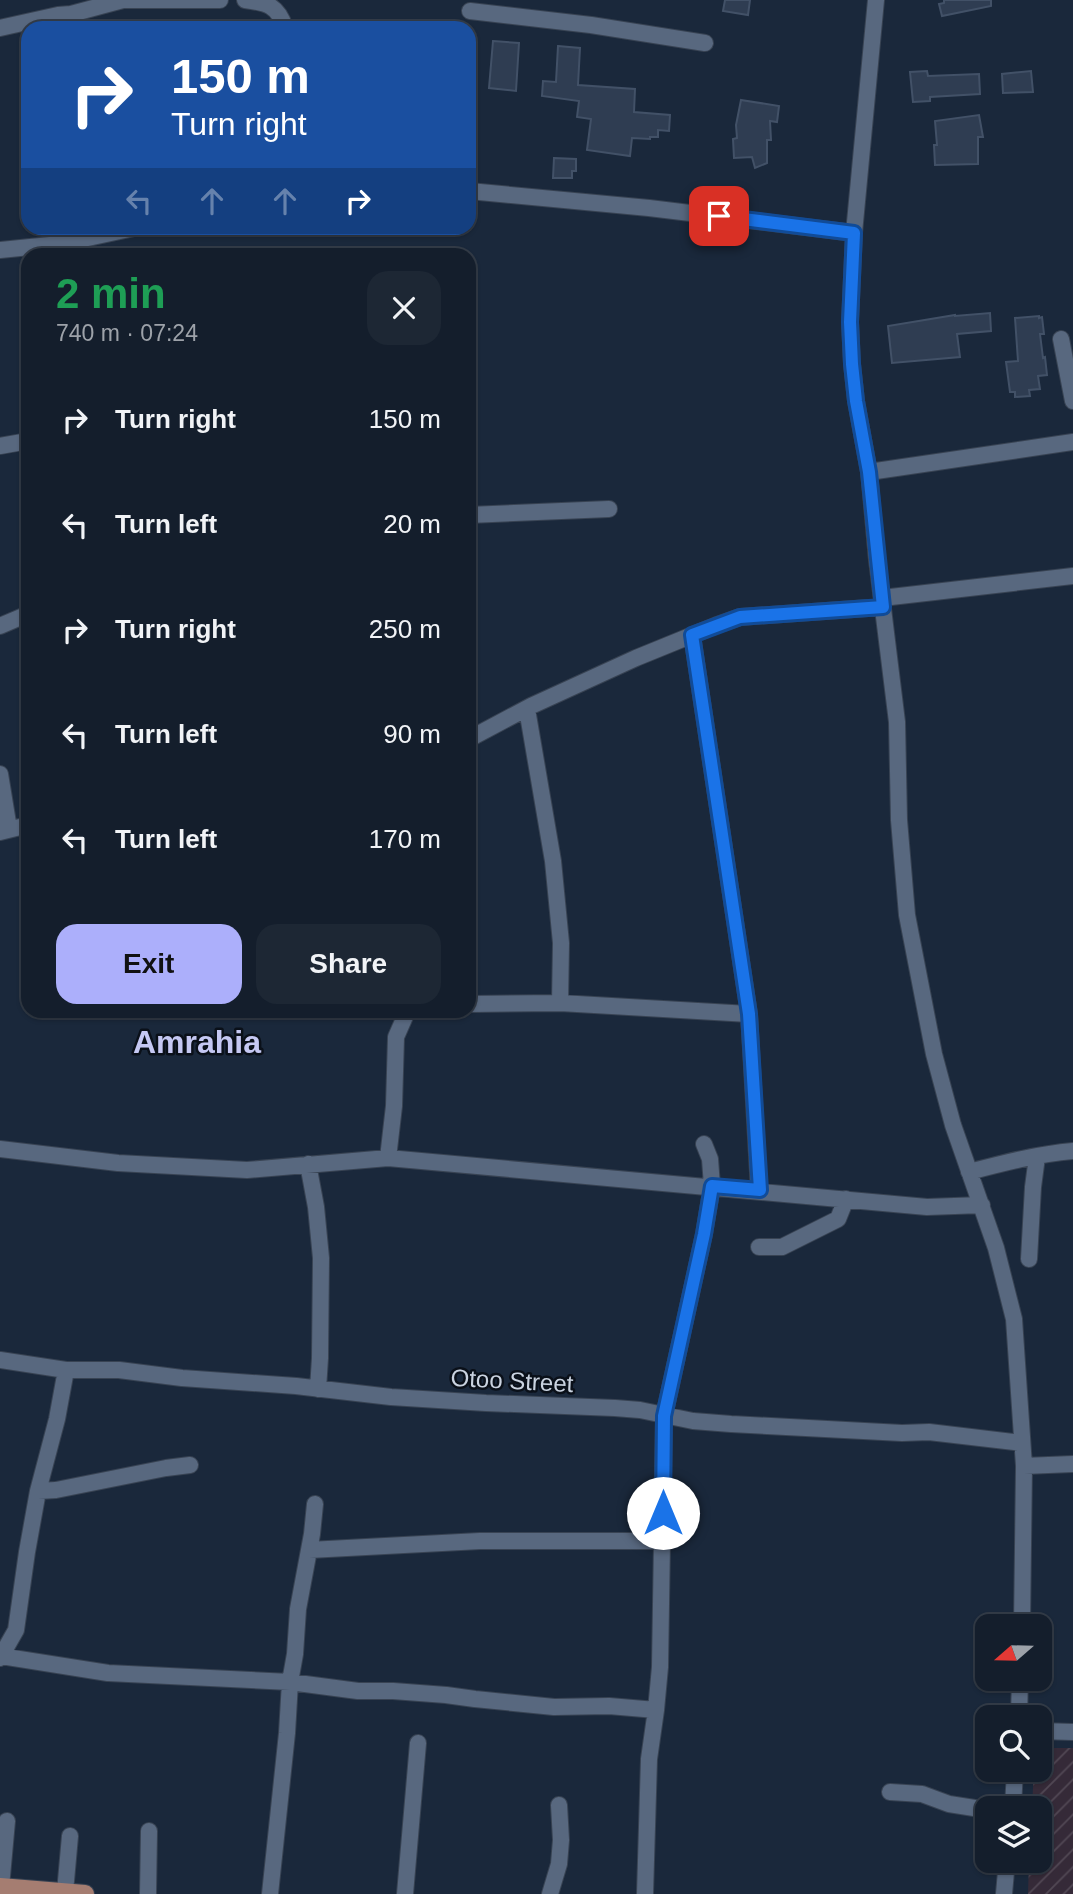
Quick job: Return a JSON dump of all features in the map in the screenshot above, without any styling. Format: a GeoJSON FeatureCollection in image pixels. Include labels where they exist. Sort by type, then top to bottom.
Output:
{"type":"FeatureCollection","features":[{"type":"Feature","properties":{"kind":"main road"},"geometry":{"type":"LineString","coordinates":[[1,1887],[85,1894]]}},
{"type":"Feature","properties":{"kind":"street"},"geometry":{"type":"LineString","coordinates":[[31,21],[71,14],[122,0],[220,0]]}},
{"type":"Feature","properties":{"kind":"street"},"geometry":{"type":"LineString","coordinates":[[245,0],[264,2],[273,7],[282,21]]}},
{"type":"Feature","properties":{"kind":"street"},"geometry":{"type":"LineString","coordinates":[[876,0],[854,233],[850,322],[852,364],[869,472],[897,722],[899,820],[907,915],[934,1054],[953,1125],[996,1248],[1014,1319],[1024,1466],[1022,1614]]}},
{"type":"Feature","properties":{"kind":"street"},"geometry":{"type":"LineString","coordinates":[[470,5],[705,43]]}},
{"type":"Feature","properties":{"kind":"street"},"geometry":{"type":"LineString","coordinates":[[0,28],[21,23]]}},
{"type":"Feature","properties":{"kind":"street"},"geometry":{"type":"LineString","coordinates":[[476,192],[649,208],[854,233]]}},
{"type":"Feature","properties":{"kind":"street"},"geometry":{"type":"LineString","coordinates":[[0,250],[60,244],[102,235]]}},
{"type":"Feature","properties":{"kind":"street"},"geometry":{"type":"LineString","coordinates":[[1061,339],[1073,401]]}},
{"type":"Feature","properties":{"kind":"street"},"geometry":{"type":"LineString","coordinates":[[0,446],[21,442]]}},
{"type":"Feature","properties":{"kind":"street"},"geometry":{"type":"LineString","coordinates":[[869,472],[1073,442]]}},
{"type":"Feature","properties":{"kind":"street"},"geometry":{"type":"LineString","coordinates":[[476,516],[608,509]]}},
{"type":"Feature","properties":{"kind":"street"},"geometry":{"type":"LineString","coordinates":[[476,735],[636,658],[740,617],[882,603],[1073,576]]}},
{"type":"Feature","properties":{"kind":"street"},"geometry":{"type":"LineString","coordinates":[[0,626],[21,617]]}},
{"type":"Feature","properties":{"kind":"street"},"geometry":{"type":"LineString","coordinates":[[692,635],[749,1014],[760,1190]]}},
{"type":"Feature","properties":{"kind":"street"},"geometry":{"type":"LineString","coordinates":[[527,709],[553,862],[561,943],[561,1003]]}},
{"type":"Feature","properties":{"kind":"street"},"geometry":{"type":"LineString","coordinates":[[0,774],[5,831]]}},
{"type":"Feature","properties":{"kind":"street"},"geometry":{"type":"LineString","coordinates":[[476,1004],[561,1003],[749,1014]]}},
{"type":"Feature","properties":{"kind":"street"},"geometry":{"type":"LineString","coordinates":[[388,1158],[394,1106],[396,1037],[404,1018]]}},
{"type":"Feature","properties":{"kind":"street"},"geometry":{"type":"LineString","coordinates":[[645,1894],[649,1759],[660,1667],[664,1416],[712,1186],[710,1159],[704,1144]]}},
{"type":"Feature","properties":{"kind":"street"},"geometry":{"type":"LineString","coordinates":[[0,1149],[118,1163],[247,1170],[388,1158],[927,1207],[982,1205]]}},
{"type":"Feature","properties":{"kind":"street"},"geometry":{"type":"LineString","coordinates":[[969,1172],[1073,1151]]}},
{"type":"Feature","properties":{"kind":"street"},"geometry":{"type":"LineString","coordinates":[[1029,1259],[1037,1157]]}},
{"type":"Feature","properties":{"kind":"street"},"geometry":{"type":"LineString","coordinates":[[308,1164],[321,1258],[318,1389]]}},
{"type":"Feature","properties":{"kind":"street"},"geometry":{"type":"LineString","coordinates":[[759,1247],[782,1247],[838,1219],[846,1199]]}},
{"type":"Feature","properties":{"kind":"street","name":"Otoo Street"},"geometry":{"type":"LineString","coordinates":[[0,1360],[66,1370],[120,1370],[391,1397],[486,1404],[615,1408],[731,1424],[929,1432],[1022,1443]]}},
{"type":"Feature","properties":{"kind":"street"},"geometry":{"type":"LineString","coordinates":[[66,1370],[57,1419],[38,1491],[16,1630],[0,1657],[108,1673],[290,1682],[358,1691],[446,1695],[554,1707],[609,1706],[656,1710]]}},
{"type":"Feature","properties":{"kind":"street"},"geometry":{"type":"LineString","coordinates":[[1024,1466],[1073,1464]]}},
{"type":"Feature","properties":{"kind":"street"},"geometry":{"type":"LineString","coordinates":[[38,1491],[190,1465]]}},
{"type":"Feature","properties":{"kind":"street"},"geometry":{"type":"LineString","coordinates":[[270,1894],[298,1609],[315,1504]]}},
{"type":"Feature","properties":{"kind":"street"},"geometry":{"type":"LineString","coordinates":[[309,1550],[480,1541],[663,1541]]}},
{"type":"Feature","properties":{"kind":"street"},"geometry":{"type":"LineString","coordinates":[[1052,1731],[1073,1732]]}},
{"type":"Feature","properties":{"kind":"street"},"geometry":{"type":"LineString","coordinates":[[405,1894],[418,1743]]}},
{"type":"Feature","properties":{"kind":"street"},"geometry":{"type":"LineString","coordinates":[[890,1792],[922,1794],[949,1804],[975,1808]]}},
{"type":"Feature","properties":{"kind":"street"},"geometry":{"type":"LineString","coordinates":[[550,1894],[559,1864],[559,1805]]}},
{"type":"Feature","properties":{"kind":"street"},"geometry":{"type":"LineString","coordinates":[[1,1887],[7,1821]]}},
{"type":"Feature","properties":{"kind":"street"},"geometry":{"type":"LineString","coordinates":[[148,1894],[149,1831]]}},
{"type":"Feature","properties":{"kind":"street"},"geometry":{"type":"LineString","coordinates":[[54,1892],[70,1836]]}},
{"type":"Feature","properties":{"kind":"street"},"geometry":{"type":"LineString","coordinates":[[1004,1894],[1006,1873]]}},
{"type":"Feature","properties":{"kind":"shaded area"},"geometry":{"type":"Polygon","coordinates":[[[1052,1748],[1073,1748],[1073,1894],[1028,1894],[1029,1873],[1052,1873],[1052,1796],[1033,1796],[1033,1782],[1052,1782],[1052,1748]]]}},
{"type":"Feature","properties":{"kind":"building"},"geometry":{"type":"Polygon","coordinates":[[[725,0],[750,0],[748,15],[723,11],[725,0]]]}},
{"type":"Feature","properties":{"kind":"building"},"geometry":{"type":"Polygon","coordinates":[[[944,0],[991,0],[991,6],[942,16],[939,4],[944,3],[944,0]]]}},
{"type":"Feature","properties":{"kind":"building"},"geometry":{"type":"Polygon","coordinates":[[[493,41],[519,43],[516,91],[489,88],[493,41]]]}},
{"type":"Feature","properties":{"kind":"building"},"geometry":{"type":"Polygon","coordinates":[[[558,46],[580,48],[578,85],[635,89],[634,112],[670,115],[669,131],[658,130],[658,137],[650,139],[632,138],[630,156],[587,150],[591,119],[577,117],[579,101],[542,96],[543,81],[556,82],[558,46]]]}},
{"type":"Feature","properties":{"kind":"building"},"geometry":{"type":"Polygon","coordinates":[[[927,71],[928,76],[979,74],[980,94],[930,97],[930,101],[913,102],[910,72],[927,71]]]}},
{"type":"Feature","properties":{"kind":"building"},"geometry":{"type":"Polygon","coordinates":[[[1031,71],[1033,92],[1003,93],[1002,74],[1031,71]]]}},
{"type":"Feature","properties":{"kind":"building"},"geometry":{"type":"Polygon","coordinates":[[[741,100],[779,106],[777,122],[770,121],[771,140],[767,140],[767,163],[755,168],[752,157],[734,158],[733,139],[737,138],[736,125],[741,100]]]}},
{"type":"Feature","properties":{"kind":"building"},"geometry":{"type":"Polygon","coordinates":[[[979,115],[983,137],[978,137],[978,164],[935,165],[935,121],[979,115]]]}},
{"type":"Feature","properties":{"kind":"building"},"geometry":{"type":"Polygon","coordinates":[[[554,158],[576,159],[576,171],[572,171],[572,178],[553,178],[554,158]]]}},
{"type":"Feature","properties":{"kind":"building"},"geometry":{"type":"Polygon","coordinates":[[[990,313],[991,331],[957,334],[960,357],[892,363],[888,326],[955,315],[990,313]]]}},
{"type":"Feature","properties":{"kind":"building"},"geometry":{"type":"Polygon","coordinates":[[[1042,317],[1044,334],[1040,334],[1047,375],[1038,376],[1040,389],[1029,390],[1030,396],[1015,397],[1015,392],[1010,392],[1006,362],[1018,361],[1015,318],[1042,317]]]}},
{"type":"Feature","properties":{"kind":"district","name":"Amrahia"},"geometry":{"type":"Point","coordinates":[197,1042]}},
{"type":"Feature","properties":{"kind":"route"},"geometry":{"type":"LineString","coordinates":[[663,1513],[664,1416],[712,1186],[760,1190],[749,1014],[692,635],[740,617],[883,607],[869,472],[852,364],[850,322],[854,233],[719,216]]}}]}
